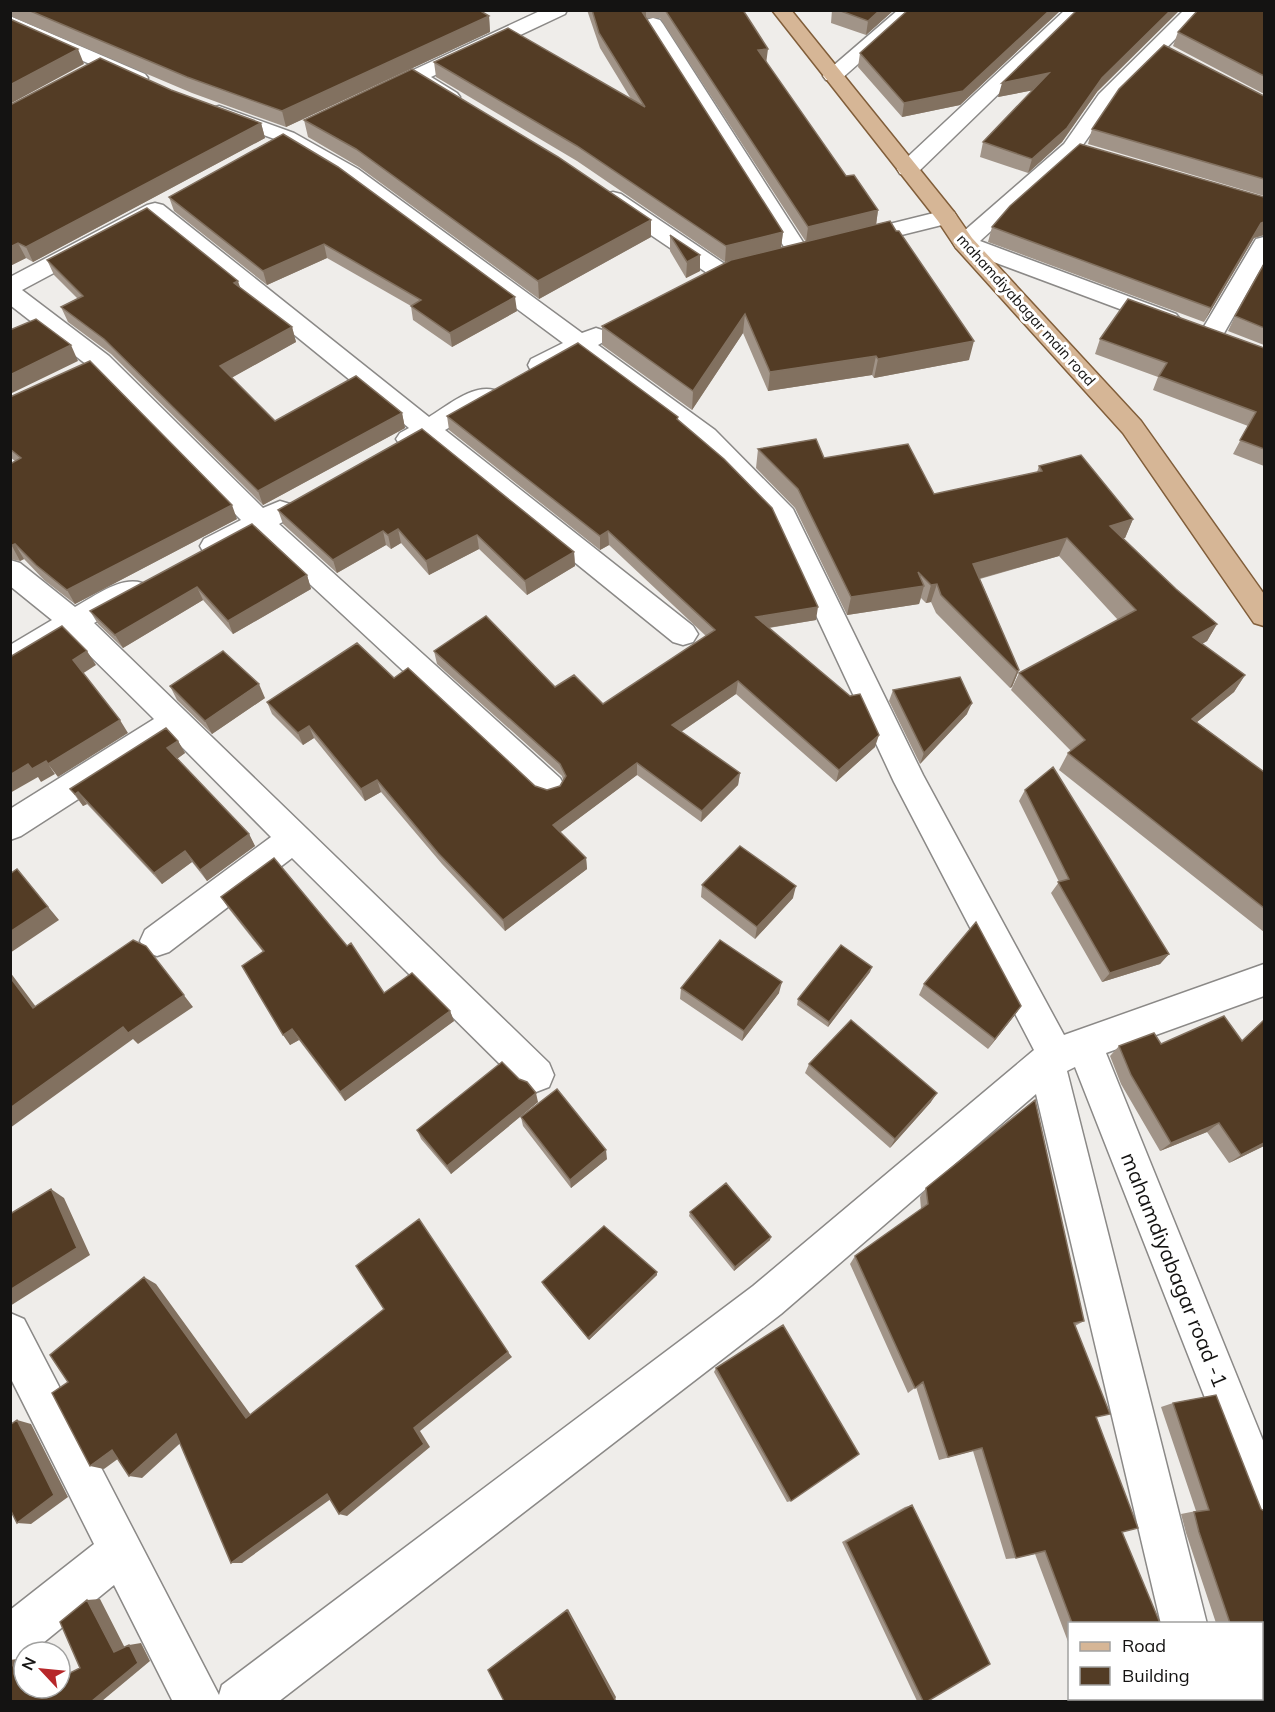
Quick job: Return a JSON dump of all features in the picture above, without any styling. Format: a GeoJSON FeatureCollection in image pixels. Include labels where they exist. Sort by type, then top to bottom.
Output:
{"type":"FeatureCollection","features":[{"type":"Feature","properties":{"kind":"main road","name":"mahamdiyabagar main road"},"geometry":{"type":"LineString","coordinates":[[781,10],[946,217],[964,243],[1132,427],[1264,615]]}},
{"type":"Feature","properties":{"kind":"street"},"geometry":{"type":"LineString","coordinates":[[395,86],[558,10]]}},
{"type":"Feature","properties":{"kind":"street"},"geometry":{"type":"LineString","coordinates":[[833,76],[910,10]]}},
{"type":"Feature","properties":{"kind":"street"},"geometry":{"type":"LineString","coordinates":[[908,169],[1076,10]]}},
{"type":"Feature","properties":{"kind":"street"},"geometry":{"type":"LineString","coordinates":[[1196,10],[1106,98],[1071,148],[964,243],[1222,339],[1264,244]]}},
{"type":"Feature","properties":{"kind":"street"},"geometry":{"type":"LineString","coordinates":[[10,22],[154,86]]}},
{"type":"Feature","properties":{"kind":"street"},"geometry":{"type":"LineString","coordinates":[[653,24],[799,253]]}},
{"type":"Feature","properties":{"kind":"street"},"geometry":{"type":"LineString","coordinates":[[1158,49],[1177,59]]}},
{"type":"Feature","properties":{"kind":"street"},"geometry":{"type":"LineString","coordinates":[[84,75],[105,63]]}},
{"type":"Feature","properties":{"kind":"street"},"geometry":{"type":"LineString","coordinates":[[416,76],[467,106]]}},
{"type":"Feature","properties":{"kind":"street"},"geometry":{"type":"LineString","coordinates":[[204,107],[287,137],[350,174],[706,436],[783,516],[910,782],[1062,1054],[1184,1622]]}},
{"type":"Feature","properties":{"kind":"street"},"geometry":{"type":"LineString","coordinates":[[267,148],[309,127]]}},
{"type":"Feature","properties":{"kind":"street"},"geometry":{"type":"LineString","coordinates":[[1071,148],[1093,155]]}},
{"type":"Feature","properties":{"kind":"street"},"geometry":{"type":"LineString","coordinates":[[597,188],[721,272]]}},
{"type":"Feature","properties":{"kind":"street"},"geometry":{"type":"LineString","coordinates":[[10,287],[165,204],[427,429],[683,634]]}},
{"type":"Feature","properties":{"kind":"street"},"geometry":{"type":"LineString","coordinates":[[776,259],[946,217]]}},
{"type":"Feature","properties":{"kind":"street"},"geometry":{"type":"LineString","coordinates":[[701,282],[721,272],[743,267]]}},
{"type":"Feature","properties":{"kind":"street"},"geometry":{"type":"LineString","coordinates":[[10,293],[549,787]]}},
{"type":"Feature","properties":{"kind":"street"},"geometry":{"type":"LineString","coordinates":[[385,452],[610,329]]}},
{"type":"Feature","properties":{"kind":"street"},"geometry":{"type":"LineString","coordinates":[[188,560],[302,499]]}},
{"type":"Feature","properties":{"kind":"street"},"geometry":{"type":"LineString","coordinates":[[10,570],[74,621],[293,839],[536,1075]]}},
{"type":"Feature","properties":{"kind":"street"},"geometry":{"type":"LineString","coordinates":[[10,660],[74,621],[156,577]]}},
{"type":"Feature","properties":{"kind":"street"},"geometry":{"type":"LineString","coordinates":[[10,826],[176,720]]}},
{"type":"Feature","properties":{"kind":"street"},"geometry":{"type":"LineString","coordinates":[[157,941],[293,839]]}},
{"type":"Feature","properties":{"kind":"street"},"geometry":{"type":"LineString","coordinates":[[239,1701],[768,1300],[1062,1054],[1264,980]]}},
{"type":"Feature","properties":{"kind":"street","name":"mahamdiyabagar road -1"},"geometry":{"type":"LineString","coordinates":[[1062,1054],[1264,1495]]}},
{"type":"Feature","properties":{"kind":"street"},"geometry":{"type":"LineString","coordinates":[[10,1332],[198,1701]]}},
{"type":"Feature","properties":{"kind":"street"},"geometry":{"type":"LineString","coordinates":[[10,1640],[121,1551]]}},
{"type":"Feature","properties":{"kind":"building"},"geometry":{"type":"Polygon","coordinates":[[[28,10],[479,10],[489,16],[282,111],[187,77],[28,10]]]}},
{"type":"Feature","properties":{"kind":"building"},"geometry":{"type":"Polygon","coordinates":[[[592,10],[641,10],[783,232],[726,246],[577,146],[434,62],[508,28],[645,107],[599,33],[592,10]]]}},
{"type":"Feature","properties":{"kind":"building"},"geometry":{"type":"Polygon","coordinates":[[[665,10],[743,10],[768,49],[758,50],[846,176],[854,175],[878,210],[808,227],[665,10]]]}},
{"type":"Feature","properties":{"kind":"building"},"geometry":{"type":"Polygon","coordinates":[[[838,10],[880,10],[868,21],[838,10]]]}},
{"type":"Feature","properties":{"kind":"building"},"geometry":{"type":"Polygon","coordinates":[[[908,10],[1050,10],[963,91],[904,103],[860,53],[908,10]]]}},
{"type":"Feature","properties":{"kind":"building"},"geometry":{"type":"Polygon","coordinates":[[[1077,10],[1171,10],[1102,78],[1067,128],[1032,159],[983,142],[1049,73],[1002,83],[1077,10]]]}},
{"type":"Feature","properties":{"kind":"building"},"geometry":{"type":"Polygon","coordinates":[[[1198,10],[1264,10],[1264,76],[1178,32],[1198,10]]]}},
{"type":"Feature","properties":{"kind":"building"},"geometry":{"type":"Polygon","coordinates":[[[10,19],[78,49],[10,85],[10,19]]]}},
{"type":"Feature","properties":{"kind":"building"},"geometry":{"type":"Polygon","coordinates":[[[1164,45],[1264,96],[1264,179],[1092,129],[1119,89],[1164,45]]]}},
{"type":"Feature","properties":{"kind":"building"},"geometry":{"type":"Polygon","coordinates":[[[100,58],[171,90],[261,123],[26,247],[18,243],[10,247],[10,105],[100,58]]]}},
{"type":"Feature","properties":{"kind":"building"},"geometry":{"type":"Polygon","coordinates":[[[412,69],[558,157],[651,220],[538,281],[356,149],[304,120],[412,69]]]}},
{"type":"Feature","properties":{"kind":"building"},"geometry":{"type":"Polygon","coordinates":[[[283,134],[338,167],[515,297],[450,333],[411,306],[421,300],[324,244],[263,271],[169,197],[283,134]]]}},
{"type":"Feature","properties":{"kind":"building"},"geometry":{"type":"Polygon","coordinates":[[[1080,144],[1264,197],[1264,222],[1261,223],[1211,308],[992,227],[1010,206],[1080,144]]]}},
{"type":"Feature","properties":{"kind":"building"},"geometry":{"type":"Polygon","coordinates":[[[147,208],[238,281],[234,283],[292,327],[220,366],[275,421],[356,376],[402,413],[258,491],[104,339],[61,307],[83,296],[47,260],[147,208]]]}},
{"type":"Feature","properties":{"kind":"building"},"geometry":{"type":"Polygon","coordinates":[[[890,221],[974,341],[878,359],[876,356],[770,372],[745,314],[693,391],[602,326],[731,260],[890,221]]]}},
{"type":"Feature","properties":{"kind":"building"},"geometry":{"type":"Polygon","coordinates":[[[670,235],[700,255],[687,262],[670,235]]]}},
{"type":"Feature","properties":{"kind":"building"},"geometry":{"type":"Polygon","coordinates":[[[1264,264],[1264,328],[1235,316],[1264,264]]]}},
{"type":"Feature","properties":{"kind":"building"},"geometry":{"type":"Polygon","coordinates":[[[1128,299],[1264,348],[1264,449],[1240,440],[1256,412],[1159,376],[1167,363],[1100,339],[1128,299]]]}},
{"type":"Feature","properties":{"kind":"building"},"geometry":{"type":"Polygon","coordinates":[[[36,319],[71,345],[10,375],[10,330],[36,319]]]}},
{"type":"Feature","properties":{"kind":"building"},"geometry":{"type":"Polygon","coordinates":[[[578,343],[678,417],[677,419],[724,459],[772,508],[818,607],[756,617],[850,696],[860,694],[879,735],[839,770],[738,681],[672,725],[740,773],[702,811],[637,763],[553,825],[586,858],[503,920],[438,853],[377,780],[361,789],[309,726],[298,733],[267,702],[357,643],[394,678],[408,668],[535,786],[547,790],[560,786],[566,776],[560,764],[434,651],[486,616],[555,687],[574,675],[603,704],[715,630],[608,531],[600,536],[447,416],[578,343]]]}},
{"type":"Feature","properties":{"kind":"building"},"geometry":{"type":"Polygon","coordinates":[[[90,361],[232,505],[67,590],[36,565],[15,544],[10,546],[10,464],[21,458],[10,449],[10,397],[90,361]]]}},
{"type":"Feature","properties":{"kind":"building"},"geometry":{"type":"Polygon","coordinates":[[[422,429],[574,552],[525,581],[477,535],[426,561],[398,529],[388,535],[383,531],[333,560],[278,510],[422,429]]]}},
{"type":"Feature","properties":{"kind":"building"},"geometry":{"type":"Polygon","coordinates":[[[816,439],[824,458],[908,444],[934,494],[1042,471],[1039,466],[1081,455],[1133,519],[1110,526],[1176,589],[1217,624],[1193,637],[1245,675],[1192,719],[1264,772],[1264,908],[1068,753],[1085,740],[1019,673],[1136,610],[1067,538],[973,564],[1019,670],[1017,671],[941,595],[937,584],[931,585],[918,572],[924,586],[851,597],[798,489],[758,449],[816,439]]]}},
{"type":"Feature","properties":{"kind":"building"},"geometry":{"type":"Polygon","coordinates":[[[252,524],[307,575],[228,621],[197,587],[115,635],[90,611],[252,524]]]}},
{"type":"Feature","properties":{"kind":"building"},"geometry":{"type":"Polygon","coordinates":[[[62,626],[87,651],[73,660],[120,720],[48,764],[46,761],[32,769],[28,764],[10,775],[10,657],[62,626]]]}},
{"type":"Feature","properties":{"kind":"building"},"geometry":{"type":"Polygon","coordinates":[[[223,651],[259,684],[205,721],[170,686],[223,651]]]}},
{"type":"Feature","properties":{"kind":"building"},"geometry":{"type":"Polygon","coordinates":[[[960,677],[972,703],[924,753],[893,690],[960,677]]]}},
{"type":"Feature","properties":{"kind":"building"},"geometry":{"type":"Polygon","coordinates":[[[166,728],[178,741],[167,748],[249,834],[200,870],[185,851],[154,873],[78,792],[75,794],[70,789],[166,728]]]}},
{"type":"Feature","properties":{"kind":"building"},"geometry":{"type":"Polygon","coordinates":[[[1053,767],[1169,954],[1110,973],[1058,882],[1069,879],[1025,790],[1053,767]]]}},
{"type":"Feature","properties":{"kind":"building"},"geometry":{"type":"Polygon","coordinates":[[[740,846],[796,886],[757,927],[702,885],[740,846]]]}},
{"type":"Feature","properties":{"kind":"building"},"geometry":{"type":"Polygon","coordinates":[[[274,858],[347,946],[351,943],[384,993],[412,973],[450,1011],[340,1092],[292,1029],[283,1035],[242,966],[264,951],[221,897],[274,858]]]}},
{"type":"Feature","properties":{"kind":"building"},"geometry":{"type":"Polygon","coordinates":[[[17,869],[48,907],[10,932],[10,874],[17,869]]]}},
{"type":"Feature","properties":{"kind":"building"},"geometry":{"type":"Polygon","coordinates":[[[976,922],[1021,1006],[995,1039],[924,984],[976,922]]]}},
{"type":"Feature","properties":{"kind":"building"},"geometry":{"type":"Polygon","coordinates":[[[133,940],[146,946],[184,995],[128,1033],[123,1027],[10,1108],[10,977],[33,1008],[133,940]]]}},
{"type":"Feature","properties":{"kind":"building"},"geometry":{"type":"Polygon","coordinates":[[[720,940],[782,982],[744,1031],[681,988],[720,940]]]}},
{"type":"Feature","properties":{"kind":"building"},"geometry":{"type":"Polygon","coordinates":[[[841,945],[872,967],[829,1022],[798,999],[841,945]]]}},
{"type":"Feature","properties":{"kind":"building"},"geometry":{"type":"Polygon","coordinates":[[[1224,1016],[1242,1041],[1264,1020],[1264,1143],[1241,1155],[1219,1123],[1171,1143],[1131,1075],[1119,1046],[1154,1033],[1161,1044],[1224,1016]]]}},
{"type":"Feature","properties":{"kind":"building"},"geometry":{"type":"Polygon","coordinates":[[[851,1020],[937,1093],[895,1139],[809,1064],[851,1020]]]}},
{"type":"Feature","properties":{"kind":"building"},"geometry":{"type":"Polygon","coordinates":[[[502,1062],[519,1079],[527,1082],[536,1093],[447,1166],[417,1130],[502,1062]]]}},
{"type":"Feature","properties":{"kind":"building"},"geometry":{"type":"Polygon","coordinates":[[[557,1089],[606,1150],[570,1180],[521,1117],[557,1089]]]}},
{"type":"Feature","properties":{"kind":"building"},"geometry":{"type":"Polygon","coordinates":[[[1035,1100],[1084,1321],[1074,1323],[1110,1414],[1096,1417],[1138,1528],[1122,1532],[1160,1622],[1072,1622],[1045,1551],[1016,1558],[982,1448],[948,1457],[923,1382],[915,1388],[855,1256],[928,1204],[926,1188],[1035,1100]]]}},
{"type":"Feature","properties":{"kind":"building"},"geometry":{"type":"Polygon","coordinates":[[[726,1183],[771,1237],[735,1267],[690,1212],[726,1183]]]}},
{"type":"Feature","properties":{"kind":"building"},"geometry":{"type":"Polygon","coordinates":[[[51,1189],[77,1248],[10,1290],[10,1214],[51,1189]]]}},
{"type":"Feature","properties":{"kind":"building"},"geometry":{"type":"Polygon","coordinates":[[[419,1219],[508,1352],[414,1428],[424,1444],[339,1514],[327,1494],[231,1563],[176,1434],[129,1476],[112,1450],[90,1466],[52,1393],[68,1382],[50,1355],[144,1277],[246,1418],[384,1309],[356,1266],[419,1219]]]}},
{"type":"Feature","properties":{"kind":"building"},"geometry":{"type":"Polygon","coordinates":[[[604,1226],[657,1272],[588,1338],[542,1282],[604,1226]]]}},
{"type":"Feature","properties":{"kind":"building"},"geometry":{"type":"Polygon","coordinates":[[[783,1325],[859,1454],[791,1501],[716,1368],[783,1325]]]}},
{"type":"Feature","properties":{"kind":"building"},"geometry":{"type":"Polygon","coordinates":[[[1216,1395],[1261,1509],[1264,1511],[1264,1701],[1256,1700],[1263,1700],[1263,1622],[1230,1622],[1194,1512],[1209,1510],[1173,1403],[1216,1395]]]}},
{"type":"Feature","properties":{"kind":"building"},"geometry":{"type":"Polygon","coordinates":[[[17,1420],[54,1495],[17,1523],[10,1509],[10,1425],[17,1420]]]}},
{"type":"Feature","properties":{"kind":"building"},"geometry":{"type":"Polygon","coordinates":[[[912,1505],[990,1664],[928,1701],[923,1701],[846,1542],[912,1505]]]}},
{"type":"Feature","properties":{"kind":"building"},"geometry":{"type":"Polygon","coordinates":[[[87,1600],[114,1652],[129,1645],[138,1663],[92,1701],[10,1701],[10,1660],[12,1664],[12,1700],[72,1700],[72,1672],[80,1668],[72,1650],[72,1640],[68,1640],[60,1622],[87,1600]]]}},
{"type":"Feature","properties":{"kind":"building"},"geometry":{"type":"Polygon","coordinates":[[[567,1610],[615,1700],[504,1701],[488,1670],[567,1610]]]}}]}
